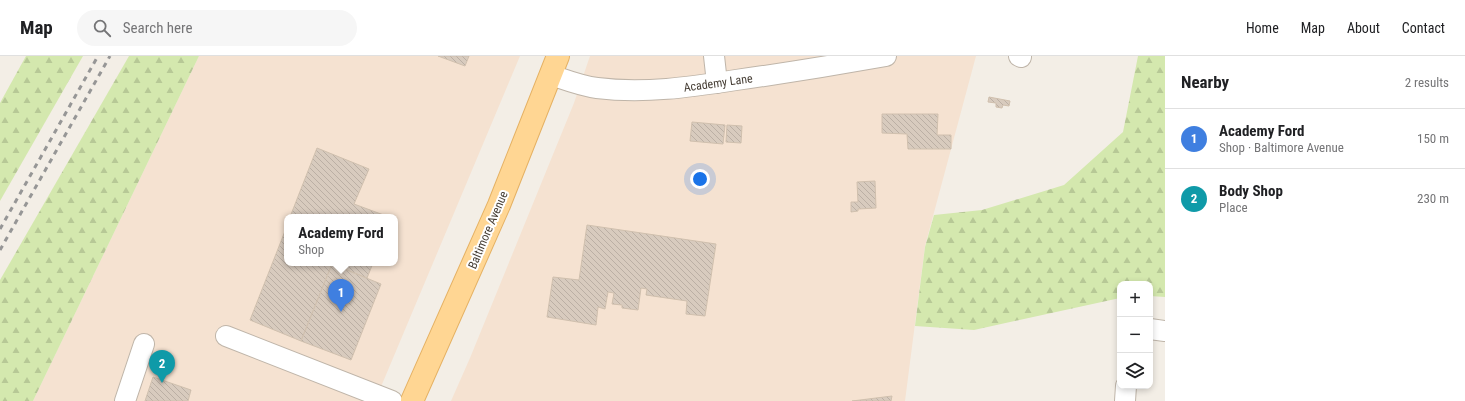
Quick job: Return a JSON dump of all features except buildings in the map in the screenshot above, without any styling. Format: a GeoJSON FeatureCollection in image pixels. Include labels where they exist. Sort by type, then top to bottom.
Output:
{"type":"FeatureCollection","features":[{"type":"Feature","properties":{"kind":"main road","name":"Baltimore Avenue"},"geometry":{"type":"LineString","coordinates":[[412,401],[499,205],[554,66]]}},
{"type":"Feature","properties":{"kind":"street"},"geometry":{"type":"LineString","coordinates":[[714,56],[717,83]]}},
{"type":"Feature","properties":{"kind":"street","name":"Academy Lane"},"geometry":{"type":"LineString","coordinates":[[554,66],[579,84],[596,88],[635,91],[717,83],[886,56]]}},
{"type":"Feature","properties":{"kind":"street"},"geometry":{"type":"LineString","coordinates":[[1153,329],[1165,331]]}},
{"type":"Feature","properties":{"kind":"street"},"geometry":{"type":"LineString","coordinates":[[226,336],[392,401]]}},
{"type":"Feature","properties":{"kind":"street"},"geometry":{"type":"LineString","coordinates":[[125,401],[144,344]]}},
{"type":"Feature","properties":{"kind":"street"},"geometry":{"type":"LineString","coordinates":[[1125,401],[1126,389]]}},
{"type":"Feature","properties":{"kind":"shaded area"},"geometry":{"type":"Polygon","coordinates":[[[199,56],[520,56],[375,401],[33,401],[199,56]]]}},
{"type":"Feature","properties":{"kind":"shaded area"},"geometry":{"type":"Polygon","coordinates":[[[590,56],[976,56],[925,246],[905,401],[451,401],[574,103],[590,56]]]}},
{"type":"Feature","properties":{"kind":"green space"},"geometry":{"type":"Polygon","coordinates":[[[26,56],[83,56],[0,201],[0,103],[26,56]]]}},
{"type":"Feature","properties":{"kind":"green space"},"geometry":{"type":"Polygon","coordinates":[[[129,56],[199,56],[33,401],[0,401],[0,280],[129,56]]]}},
{"type":"Feature","properties":{"kind":"green space"},"geometry":{"type":"Polygon","coordinates":[[[1138,56],[1165,56],[1165,297],[1153,296],[1153,281],[1117,281],[1117,299],[974,330],[915,326],[925,247],[934,215],[982,210],[1064,185],[1123,132],[1138,56]]]}},
{"type":"Feature","properties":{"kind":"railway"},"geometry":{"type":"LineString","coordinates":[[0,229],[98,56]]}},
{"type":"Feature","properties":{"kind":"railway"},"geometry":{"type":"LineString","coordinates":[[0,250],[110,56]]}},
{"type":"Feature","properties":{"kind":"place","name":"Academy Ford"},"geometry":{"type":"Point","coordinates":[341,312]}},
{"type":"Feature","properties":{"kind":"place","name":"Body Shop"},"geometry":{"type":"Point","coordinates":[162,383]}}]}
